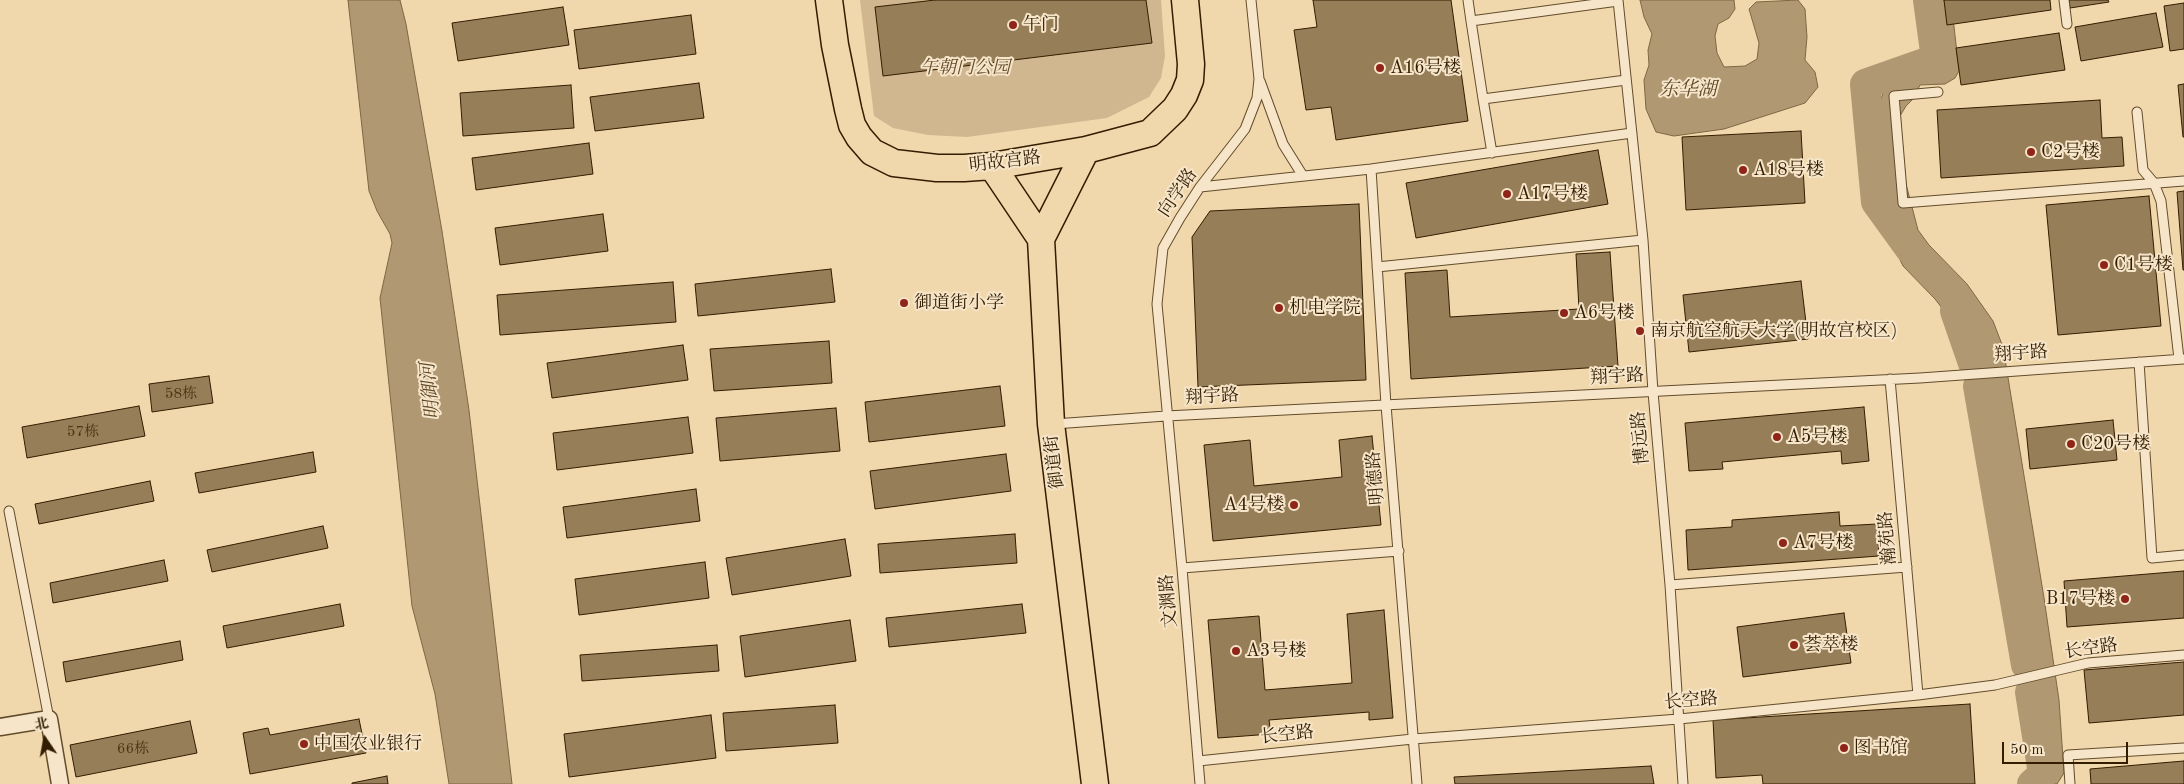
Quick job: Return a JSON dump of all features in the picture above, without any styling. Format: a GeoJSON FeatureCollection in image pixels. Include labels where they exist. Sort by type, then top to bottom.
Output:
{"type":"FeatureCollection","features":[{"type":"Feature","properties":{"kind":"main road","name":"明故宫路"},"geometry":{"type":"LineString","coordinates":[[829,0],[834,44],[850,117],[859,137],[872,152],[894,162],[937,168],[992,166],[1086,150],[1150,133],[1164,122],[1179,102],[1190,80],[1191,64],[1184,0]]}},
{"type":"Feature","properties":{"kind":"main road","name":"御道街"},"geometry":{"type":"LineString","coordinates":[[1086,150],[1041,239],[1051,424],[1095,784]]}},
{"type":"Feature","properties":{"kind":"main road"},"geometry":{"type":"LineString","coordinates":[[992,166],[1041,239]]}},
{"type":"Feature","properties":{"kind":"street"},"geometry":{"type":"LineString","coordinates":[[0,727],[49,719],[60,784]]}},
{"type":"Feature","properties":{"kind":"lane","name":"向学路"},"geometry":{"type":"LineString","coordinates":[[1166,416],[1157,304],[1163,248],[1200,187],[1245,129],[1257,98],[1259,79],[1251,0]]}},
{"type":"Feature","properties":{"kind":"lane"},"geometry":{"type":"LineString","coordinates":[[1468,0],[1492,152]]}},
{"type":"Feature","properties":{"kind":"lane"},"geometry":{"type":"LineString","coordinates":[[2064,0],[2067,24]]}},
{"type":"Feature","properties":{"kind":"lane"},"geometry":{"type":"LineString","coordinates":[[1471,22],[1618,1]]}},
{"type":"Feature","properties":{"kind":"lane","name":"博远路"},"geometry":{"type":"LineString","coordinates":[[1618,1],[1642,240],[1670,585],[1683,784]]}},
{"type":"Feature","properties":{"kind":"lane"},"geometry":{"type":"LineString","coordinates":[[1259,79],[1283,144],[1304,176]]}},
{"type":"Feature","properties":{"kind":"lane"},"geometry":{"type":"LineString","coordinates":[[1483,99],[1626,80]]}},
{"type":"Feature","properties":{"kind":"lane"},"geometry":{"type":"LineString","coordinates":[[1938,92],[1894,96],[1903,203],[2184,181]]}},
{"type":"Feature","properties":{"kind":"lane"},"geometry":{"type":"LineString","coordinates":[[2137,112],[2142,170],[2154,184],[2161,200],[2182,359]]}},
{"type":"Feature","properties":{"kind":"lane"},"geometry":{"type":"LineString","coordinates":[[1200,187],[1371,169],[1632,133]]}},
{"type":"Feature","properties":{"kind":"lane","name":"明德路"},"geometry":{"type":"LineString","coordinates":[[1371,169],[1386,405],[1417,784]]}},
{"type":"Feature","properties":{"kind":"lane"},"geometry":{"type":"LineString","coordinates":[[1377,267],[1642,240]]}},
{"type":"Feature","properties":{"kind":"lane","name":"翔宇路"},"geometry":{"type":"LineString","coordinates":[[1051,424],[1166,416],[1890,379],[2182,359]]}},
{"type":"Feature","properties":{"kind":"lane"},"geometry":{"type":"LineString","coordinates":[[2139,362],[2152,558],[2184,555]]}},
{"type":"Feature","properties":{"kind":"lane","name":"瀚苑路"},"geometry":{"type":"LineString","coordinates":[[1890,379],[1918,695]]}},
{"type":"Feature","properties":{"kind":"lane","name":"文渊路"},"geometry":{"type":"LineString","coordinates":[[1166,416],[1182,568],[1200,784]]}},
{"type":"Feature","properties":{"kind":"lane"},"geometry":{"type":"LineString","coordinates":[[9,512],[49,719]]}},
{"type":"Feature","properties":{"kind":"lane"},"geometry":{"type":"LineString","coordinates":[[1182,568],[1399,551]]}},
{"type":"Feature","properties":{"kind":"lane"},"geometry":{"type":"LineString","coordinates":[[1670,585],[1907,567]]}},
{"type":"Feature","properties":{"kind":"lane","name":"长空路"},"geometry":{"type":"LineString","coordinates":[[1198,761],[1413,739],[1679,718],[1918,695],[1995,685],[2088,663],[2184,655]]}},
{"type":"Feature","properties":{"kind":"lane"},"geometry":{"type":"LineString","coordinates":[[2070,784],[2068,755],[2184,748]]}},
{"type":"Feature","properties":{"kind":"green space","name":"午朝门公园"},"geometry":{"type":"Polygon","coordinates":[[[860,0],[1161,0],[1165,56],[1161,78],[1149,97],[1107,118],[967,137],[928,135],[893,128],[874,116],[860,0]]]}},
{"type":"Feature","properties":{"kind":"water","name":"明御河"},"geometry":{"type":"Polygon","coordinates":[[[348,0],[400,0],[406,24],[442,231],[469,410],[512,784],[449,784],[435,694],[412,606],[380,298],[392,243],[390,234],[377,211],[369,191],[348,0]]]}},
{"type":"Feature","properties":{"kind":"water","name":"东华湖"},"geometry":{"type":"Polygon","coordinates":[[[1640,0],[1734,0],[1735,9],[1729,18],[1718,24],[1715,36],[1717,53],[1724,67],[1745,66],[1757,59],[1759,43],[1749,9],[1756,2],[1798,0],[1805,9],[1807,37],[1805,60],[1815,72],[1818,87],[1805,103],[1724,129],[1674,136],[1656,132],[1646,109],[1644,80],[1649,65],[1648,50],[1652,34],[1644,17],[1640,0]]]}},
{"type":"Feature","properties":{"kind":"water"},"geometry":{"type":"Polygon","coordinates":[[[1928,0],[1951,0],[1959,71],[1955,78],[1945,84],[1920,85],[1913,99],[1900,116],[1906,184],[1918,230],[1929,245],[1967,284],[1993,321],[2003,347],[2059,700],[2064,773],[2057,784],[2027,784],[2035,777],[2043,755],[1997,442],[1981,374],[1959,330],[1935,299],[1903,266],[1892,243],[1879,183],[1874,116],[1885,88],[1933,57],[1928,0]]]}},
{"type":"Feature","properties":{"kind":"building","name":"午门"},"geometry":{"type":"Polygon","coordinates":[[[935,0],[1146,0],[1152,43],[883,76],[875,7],[935,0]]]}},
{"type":"Feature","properties":{"kind":"building","name":"A16号楼"},"geometry":{"type":"Polygon","coordinates":[[[1313,0],[1451,0],[1468,121],[1336,140],[1331,107],[1306,110],[1294,30],[1317,27],[1313,0]]]}},
{"type":"Feature","properties":{"kind":"building"},"geometry":{"type":"Polygon","coordinates":[[[1944,0],[2050,0],[2051,10],[1947,25],[1944,0]]]}},
{"type":"Feature","properties":{"kind":"building"},"geometry":{"type":"Polygon","coordinates":[[[2069,0],[2108,0],[2109,2],[2070,8],[2069,0]]]}},
{"type":"Feature","properties":{"kind":"building"},"geometry":{"type":"Polygon","coordinates":[[[2184,3],[2184,49],[2170,51],[2164,6],[2184,3]]]}},
{"type":"Feature","properties":{"kind":"building"},"geometry":{"type":"Polygon","coordinates":[[[563,7],[569,45],[458,61],[452,23],[563,7]]]}},
{"type":"Feature","properties":{"kind":"building"},"geometry":{"type":"Polygon","coordinates":[[[2156,13],[2163,47],[2081,61],[2075,27],[2156,13]]]}},
{"type":"Feature","properties":{"kind":"building"},"geometry":{"type":"Polygon","coordinates":[[[691,15],[696,54],[579,69],[574,30],[691,15]]]}},
{"type":"Feature","properties":{"kind":"building"},"geometry":{"type":"Polygon","coordinates":[[[2059,33],[2065,70],[1961,85],[1956,48],[2059,33]]]}},
{"type":"Feature","properties":{"kind":"building"},"geometry":{"type":"Polygon","coordinates":[[[699,83],[704,118],[595,131],[590,97],[699,83]]]}},
{"type":"Feature","properties":{"kind":"building"},"geometry":{"type":"Polygon","coordinates":[[[2184,84],[2184,137],[2183,137],[2178,85],[2184,84]]]}},
{"type":"Feature","properties":{"kind":"building"},"geometry":{"type":"Polygon","coordinates":[[[571,85],[574,128],[463,136],[460,93],[571,85]]]}},
{"type":"Feature","properties":{"kind":"building","name":"C2号楼"},"geometry":{"type":"Polygon","coordinates":[[[2100,100],[2102,138],[2122,137],[2124,166],[1941,178],[1937,110],[2100,100]]]}},
{"type":"Feature","properties":{"kind":"building","name":"A18号楼"},"geometry":{"type":"Polygon","coordinates":[[[1801,131],[1805,203],[1686,210],[1682,137],[1801,131]]]}},
{"type":"Feature","properties":{"kind":"building"},"geometry":{"type":"Polygon","coordinates":[[[589,143],[593,174],[476,190],[472,158],[589,143]]]}},
{"type":"Feature","properties":{"kind":"building","name":"A17号楼"},"geometry":{"type":"Polygon","coordinates":[[[1598,150],[1608,204],[1416,238],[1406,183],[1598,150]]]}},
{"type":"Feature","properties":{"kind":"building"},"geometry":{"type":"Polygon","coordinates":[[[2184,191],[2184,270],[2183,270],[2177,192],[2184,191]]]}},
{"type":"Feature","properties":{"kind":"building","name":"C1号楼"},"geometry":{"type":"Polygon","coordinates":[[[2149,196],[2161,326],[2058,335],[2046,205],[2149,196]]]}},
{"type":"Feature","properties":{"kind":"building","name":"机电学院"},"geometry":{"type":"Polygon","coordinates":[[[1359,204],[1366,380],[1198,387],[1192,237],[1210,211],[1359,204]]]}},
{"type":"Feature","properties":{"kind":"building"},"geometry":{"type":"Polygon","coordinates":[[[603,214],[608,251],[500,265],[495,228],[603,214]]]}},
{"type":"Feature","properties":{"kind":"building","name":"A6号楼"},"geometry":{"type":"Polygon","coordinates":[[[1610,252],[1618,366],[1411,379],[1405,273],[1447,270],[1450,317],[1579,309],[1576,254],[1610,252]]]}},
{"type":"Feature","properties":{"kind":"building"},"geometry":{"type":"Polygon","coordinates":[[[831,269],[835,302],[698,316],[695,284],[831,269]]]}},
{"type":"Feature","properties":{"kind":"building"},"geometry":{"type":"Polygon","coordinates":[[[1801,281],[1808,339],[1689,352],[1683,295],[1801,281]]]}},
{"type":"Feature","properties":{"kind":"building"},"geometry":{"type":"Polygon","coordinates":[[[673,282],[676,322],[500,335],[497,295],[673,282]]]}},
{"type":"Feature","properties":{"kind":"building"},"geometry":{"type":"Polygon","coordinates":[[[829,341],[832,383],[714,391],[710,349],[829,341]]]}},
{"type":"Feature","properties":{"kind":"building"},"geometry":{"type":"Polygon","coordinates":[[[683,345],[688,380],[552,398],[547,363],[683,345]]]}},
{"type":"Feature","properties":{"kind":"building"},"geometry":{"type":"Polygon","coordinates":[[[209,376],[213,403],[152,412],[149,384],[209,376]]]}},
{"type":"Feature","properties":{"kind":"building"},"geometry":{"type":"Polygon","coordinates":[[[1000,386],[1005,426],[869,442],[865,402],[1000,386]]]}},
{"type":"Feature","properties":{"kind":"building"},"geometry":{"type":"Polygon","coordinates":[[[139,406],[145,436],[27,458],[22,427],[139,406]]]}},
{"type":"Feature","properties":{"kind":"building","name":"A5号楼"},"geometry":{"type":"Polygon","coordinates":[[[1864,407],[1869,461],[1842,464],[1841,451],[1722,462],[1723,469],[1689,471],[1685,423],[1864,407]]]}},
{"type":"Feature","properties":{"kind":"building"},"geometry":{"type":"Polygon","coordinates":[[[836,408],[840,451],[720,461],[716,418],[836,408]]]}},
{"type":"Feature","properties":{"kind":"building"},"geometry":{"type":"Polygon","coordinates":[[[688,417],[693,453],[557,470],[553,433],[688,417]]]}},
{"type":"Feature","properties":{"kind":"building","name":"C20号楼"},"geometry":{"type":"Polygon","coordinates":[[[2113,420],[2117,460],[2030,469],[2026,429],[2113,420]]]}},
{"type":"Feature","properties":{"kind":"building","name":"A4号楼"},"geometry":{"type":"Polygon","coordinates":[[[1372,436],[1381,525],[1213,541],[1204,445],[1250,440],[1254,486],[1342,477],[1339,440],[1372,436]]]}},
{"type":"Feature","properties":{"kind":"building"},"geometry":{"type":"Polygon","coordinates":[[[313,452],[316,472],[199,493],[195,473],[313,452]]]}},
{"type":"Feature","properties":{"kind":"building"},"geometry":{"type":"Polygon","coordinates":[[[1006,454],[1011,491],[875,509],[870,471],[1006,454]]]}},
{"type":"Feature","properties":{"kind":"building"},"geometry":{"type":"Polygon","coordinates":[[[150,481],[154,501],[39,524],[35,504],[150,481]]]}},
{"type":"Feature","properties":{"kind":"building"},"geometry":{"type":"Polygon","coordinates":[[[696,489],[700,521],[567,538],[563,507],[696,489]]]}},
{"type":"Feature","properties":{"kind":"building","name":"A7号楼"},"geometry":{"type":"Polygon","coordinates":[[[1839,512],[1840,526],[1877,524],[1879,556],[1688,570],[1686,530],[1732,527],[1732,520],[1839,512]]]}},
{"type":"Feature","properties":{"kind":"building"},"geometry":{"type":"Polygon","coordinates":[[[323,526],[328,548],[212,572],[207,550],[323,526]]]}},
{"type":"Feature","properties":{"kind":"building"},"geometry":{"type":"Polygon","coordinates":[[[1015,534],[1017,563],[880,573],[878,544],[1015,534]]]}},
{"type":"Feature","properties":{"kind":"building"},"geometry":{"type":"Polygon","coordinates":[[[845,539],[851,576],[732,595],[726,558],[845,539]]]}},
{"type":"Feature","properties":{"kind":"building"},"geometry":{"type":"Polygon","coordinates":[[[164,560],[168,581],[53,603],[50,583],[164,560]]]}},
{"type":"Feature","properties":{"kind":"building"},"geometry":{"type":"Polygon","coordinates":[[[705,562],[709,598],[579,615],[575,579],[705,562]]]}},
{"type":"Feature","properties":{"kind":"building","name":"B17号楼"},"geometry":{"type":"Polygon","coordinates":[[[2184,571],[2184,618],[2067,627],[2064,581],[2184,571]]]}},
{"type":"Feature","properties":{"kind":"building"},"geometry":{"type":"Polygon","coordinates":[[[340,604],[344,626],[227,648],[223,626],[340,604]]]}},
{"type":"Feature","properties":{"kind":"building"},"geometry":{"type":"Polygon","coordinates":[[[1022,604],[1026,633],[889,647],[886,618],[1022,604]]]}},
{"type":"Feature","properties":{"kind":"building","name":"A3号楼"},"geometry":{"type":"Polygon","coordinates":[[[1384,610],[1393,718],[1369,720],[1369,712],[1269,720],[1271,734],[1218,738],[1208,620],[1259,616],[1265,690],[1352,683],[1347,614],[1384,610]]]}},
{"type":"Feature","properties":{"kind":"building","name":"荟萃楼"},"geometry":{"type":"Polygon","coordinates":[[[1844,613],[1851,663],[1743,677],[1737,627],[1844,613]]]}},
{"type":"Feature","properties":{"kind":"building"},"geometry":{"type":"Polygon","coordinates":[[[850,620],[856,661],[745,677],[740,636],[850,620]]]}},
{"type":"Feature","properties":{"kind":"building"},"geometry":{"type":"Polygon","coordinates":[[[180,641],[183,660],[66,682],[63,662],[180,641]]]}},
{"type":"Feature","properties":{"kind":"building"},"geometry":{"type":"Polygon","coordinates":[[[717,645],[719,671],[582,681],[580,655],[717,645]]]}},
{"type":"Feature","properties":{"kind":"building"},"geometry":{"type":"Polygon","coordinates":[[[2184,662],[2184,715],[2089,723],[2084,670],[2184,662]]]}},
{"type":"Feature","properties":{"kind":"building","name":"图书馆"},"geometry":{"type":"Polygon","coordinates":[[[1970,704],[1975,784],[1763,784],[1762,775],[1716,778],[1713,720],[1970,704]]]}},
{"type":"Feature","properties":{"kind":"building"},"geometry":{"type":"Polygon","coordinates":[[[835,705],[838,743],[726,751],[723,713],[835,705]]]}},
{"type":"Feature","properties":{"kind":"building"},"geometry":{"type":"Polygon","coordinates":[[[711,715],[716,758],[569,777],[564,734],[711,715]]]}},
{"type":"Feature","properties":{"kind":"building","name":"中国农业银行"},"geometry":{"type":"Polygon","coordinates":[[[359,719],[366,753],[250,774],[243,733],[268,728],[270,735],[359,719]]]}},
{"type":"Feature","properties":{"kind":"building"},"geometry":{"type":"Polygon","coordinates":[[[190,721],[197,753],[76,777],[70,745],[190,721]]]}},
{"type":"Feature","properties":{"kind":"building"},"geometry":{"type":"Polygon","coordinates":[[[2184,761],[2184,784],[2091,784],[2090,769],[2184,761]]]}},
{"type":"Feature","properties":{"kind":"building"},"geometry":{"type":"Polygon","coordinates":[[[1651,766],[1654,784],[1455,784],[1454,777],[1651,766]]]}},
{"type":"Feature","properties":{"kind":"building"},"geometry":{"type":"Polygon","coordinates":[[[387,776],[388,784],[352,784],[352,783],[387,776]]]}},
{"type":"Feature","properties":{"kind":"waterway"},"geometry":{"type":"LineString","coordinates":[[1910,249],[1876,202],[1865,84],[1936,59],[1928,0]]}},
{"type":"Feature","properties":{"kind":"waterway"},"geometry":{"type":"LineString","coordinates":[[1955,311],[1973,363]]}},
{"type":"Feature","properties":{"kind":"waterway"},"geometry":{"type":"LineString","coordinates":[[1978,386],[2026,665]]}},
{"type":"Feature","properties":{"kind":"waterway"},"geometry":{"type":"LineString","coordinates":[[2030,692],[2043,774],[2032,784]]}},
{"type":"Feature","properties":{"kind":"place","name":"午门"},"geometry":{"type":"Point","coordinates":[1013,25]}},
{"type":"Feature","properties":{"kind":"place","name":"A16号楼"},"geometry":{"type":"Point","coordinates":[1380,68]}},
{"type":"Feature","properties":{"kind":"place","name":"C2号楼"},"geometry":{"type":"Point","coordinates":[2031,152]}},
{"type":"Feature","properties":{"kind":"place","name":"A18号楼"},"geometry":{"type":"Point","coordinates":[1743,170]}},
{"type":"Feature","properties":{"kind":"place","name":"A17号楼"},"geometry":{"type":"Point","coordinates":[1507,194]}},
{"type":"Feature","properties":{"kind":"place","name":"C1号楼"},"geometry":{"type":"Point","coordinates":[2104,265]}},
{"type":"Feature","properties":{"kind":"place","name":"御道街小学"},"geometry":{"type":"Point","coordinates":[904,303]}},
{"type":"Feature","properties":{"kind":"place","name":"机电学院"},"geometry":{"type":"Point","coordinates":[1279,308]}},
{"type":"Feature","properties":{"kind":"place","name":"A6号楼"},"geometry":{"type":"Point","coordinates":[1564,313]}},
{"type":"Feature","properties":{"kind":"place","name":"南京航空航天大学(明故宫校区)"},"geometry":{"type":"Point","coordinates":[1640,331]}},
{"type":"Feature","properties":{"kind":"place","name":"A5号楼"},"geometry":{"type":"Point","coordinates":[1777,437]}},
{"type":"Feature","properties":{"kind":"place","name":"C20号楼"},"geometry":{"type":"Point","coordinates":[2071,444]}},
{"type":"Feature","properties":{"kind":"place","name":"A4号楼"},"geometry":{"type":"Point","coordinates":[1294,505]}},
{"type":"Feature","properties":{"kind":"place","name":"A7号楼"},"geometry":{"type":"Point","coordinates":[1783,543]}},
{"type":"Feature","properties":{"kind":"place","name":"B17号楼"},"geometry":{"type":"Point","coordinates":[2125,599]}},
{"type":"Feature","properties":{"kind":"place","name":"荟萃楼"},"geometry":{"type":"Point","coordinates":[1794,645]}},
{"type":"Feature","properties":{"kind":"place","name":"A3号楼"},"geometry":{"type":"Point","coordinates":[1236,651]}},
{"type":"Feature","properties":{"kind":"place","name":"中国农业银行"},"geometry":{"type":"Point","coordinates":[304,744]}},
{"type":"Feature","properties":{"kind":"place","name":"图书馆"},"geometry":{"type":"Point","coordinates":[1844,748]}}]}
